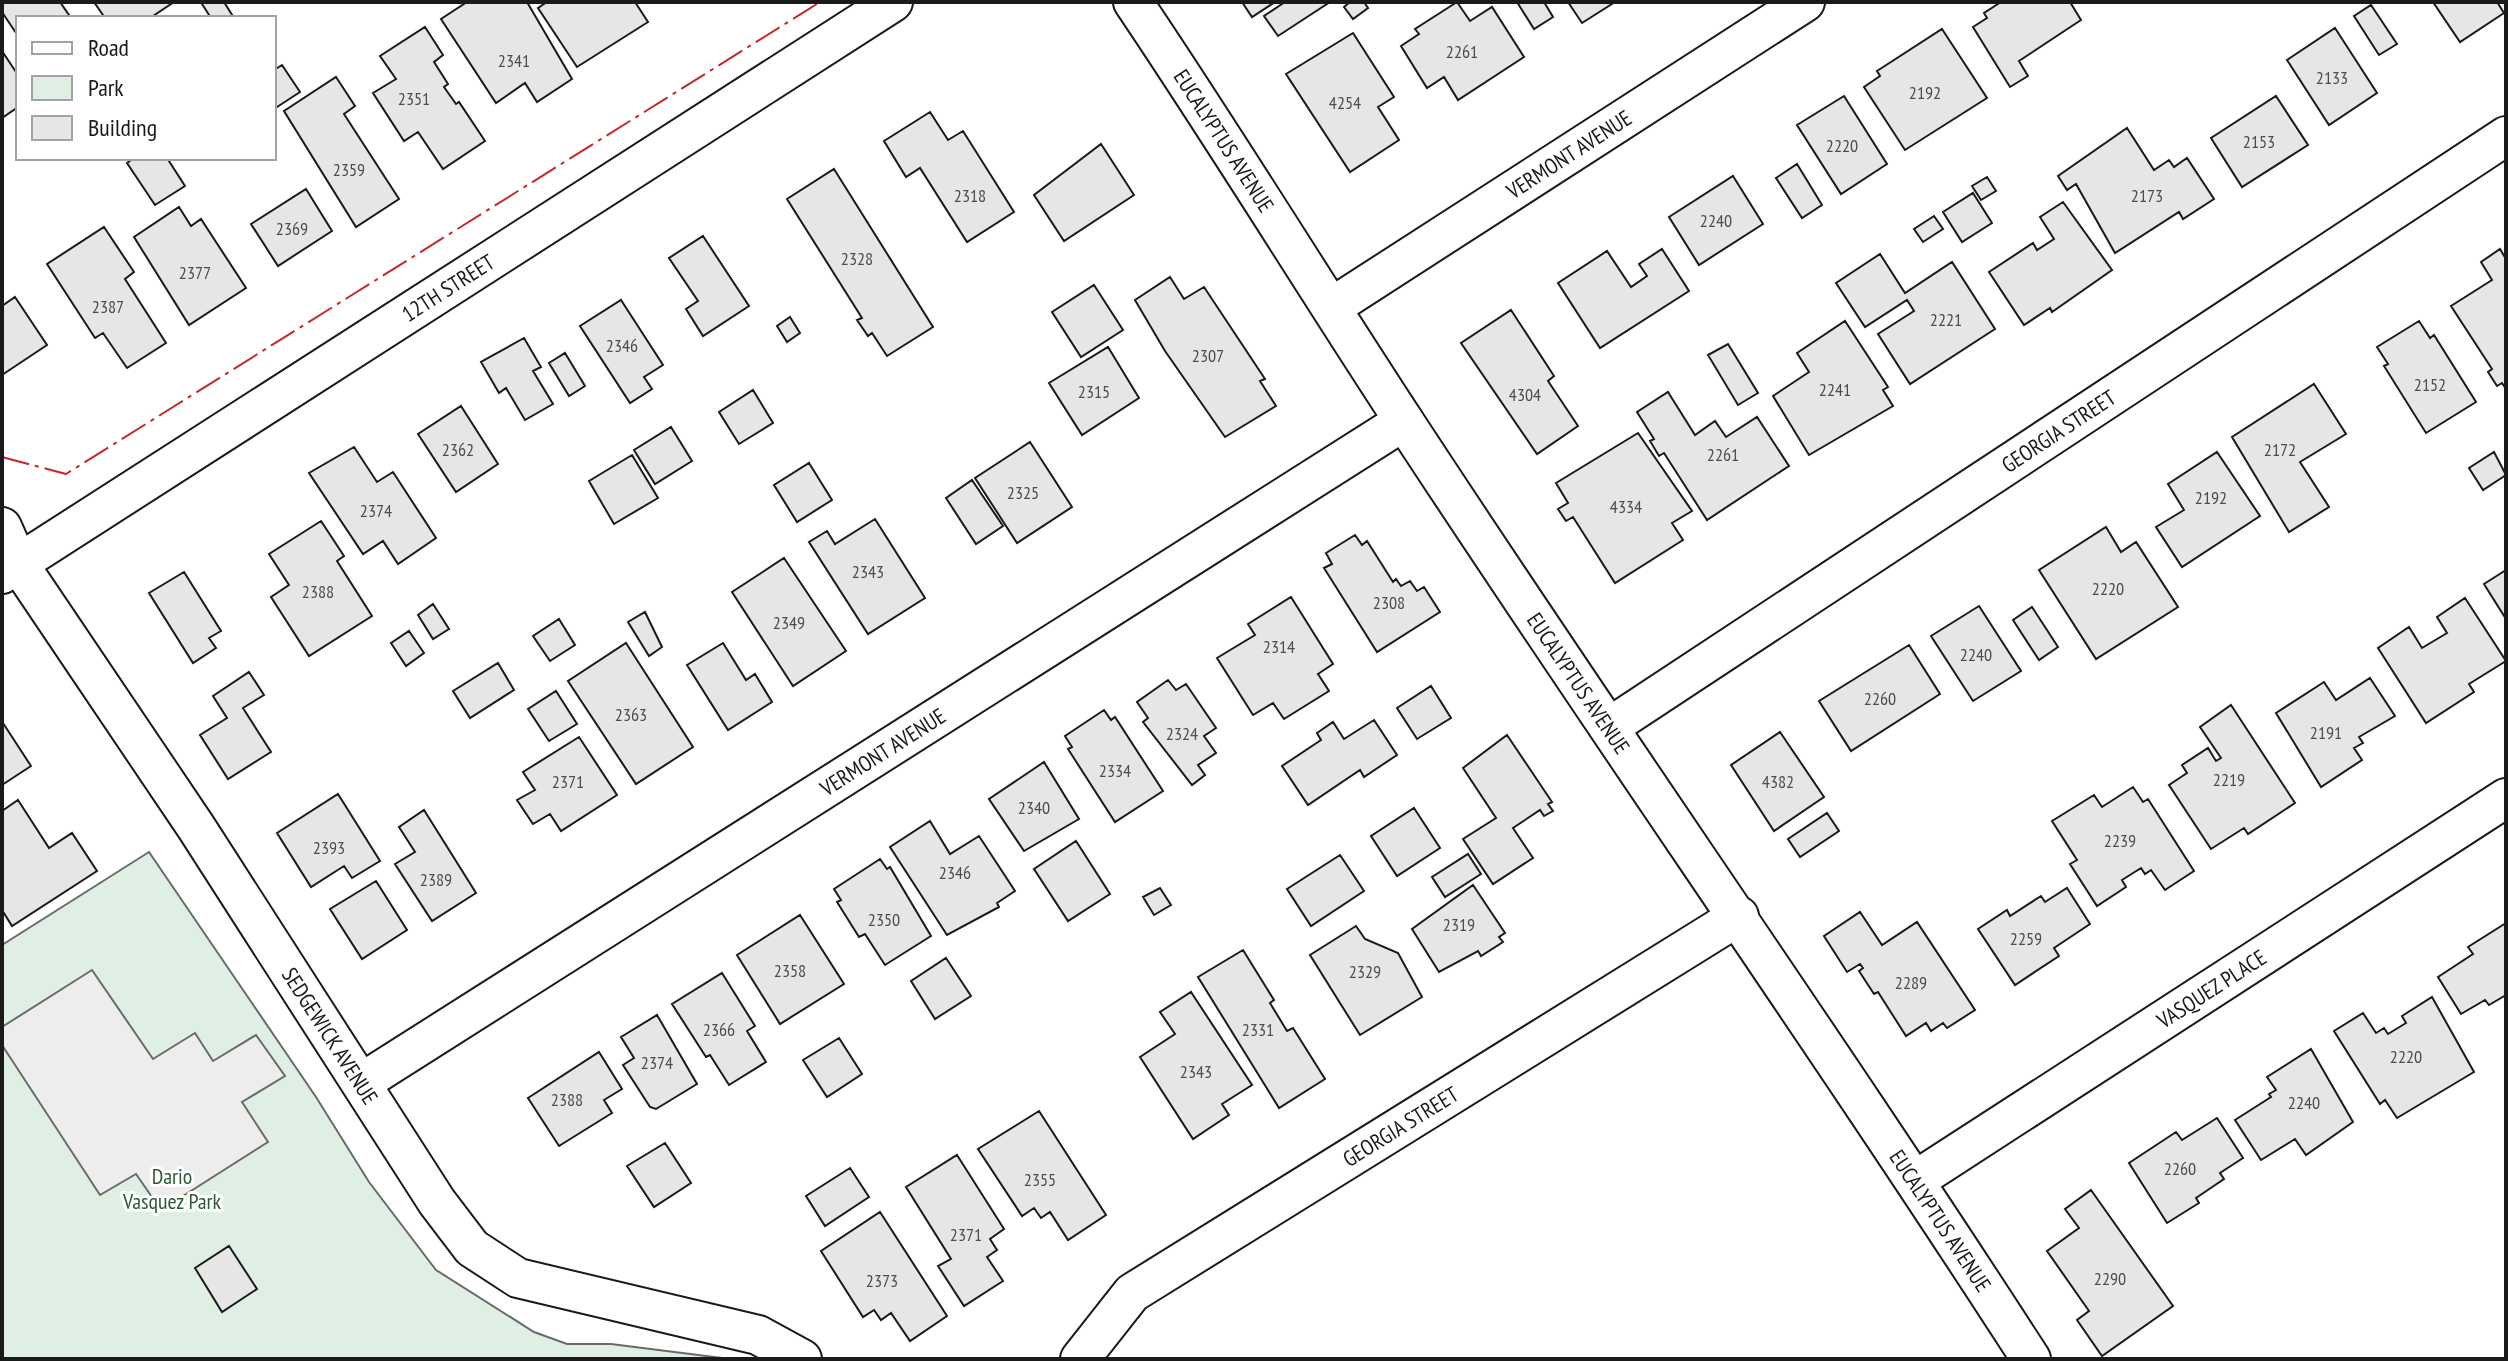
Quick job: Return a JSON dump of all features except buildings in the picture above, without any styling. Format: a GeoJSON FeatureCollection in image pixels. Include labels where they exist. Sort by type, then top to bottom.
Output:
{"type":"FeatureCollection","features":[{"type":"Feature","properties":{"kind":"street","name":"12TH STREET"},"geometry":{"type":"LineString","coordinates":[[10,568],[893,2]]}},
{"type":"Feature","properties":{"kind":"street","name":"EUCALYPTUS AVENUE"},"geometry":{"type":"LineString","coordinates":[[1133,2],[1404,421],[1916,1180],[2031,1359]]}},
{"type":"Feature","properties":{"kind":"street","name":"VERMONT AVENUE"},"geometry":{"type":"LineString","coordinates":[[1332,307],[1805,2]]}},
{"type":"Feature","properties":{"kind":"street","name":"GEORGIA STREET"},"geometry":{"type":"LineString","coordinates":[[1611,726],[2506,136]]}},
{"type":"Feature","properties":{"kind":"street","name":"VERMONT AVENUE"},"geometry":{"type":"LineString","coordinates":[[361,1083],[1404,421]]}},
{"type":"Feature","properties":{"kind":"street","name":"SEDGEWICK AVENUE"},"geometry":{"type":"LineString","coordinates":[[2,527],[10,568],[196,827],[437,1202],[472,1248],[518,1278],[758,1335],[802,1359]]}},
{"type":"Feature","properties":{"kind":"street","name":"VASQUEZ PLACE"},"geometry":{"type":"LineString","coordinates":[[1916,1180],[2506,798]]}},
{"type":"Feature","properties":{"kind":"street","name":"GEORGIA STREET"},"geometry":{"type":"LineString","coordinates":[[1080,1359],[1132,1293],[1739,916]]}},
{"type":"Feature","properties":{"kind":"green space","name":"Dario Vasquez Park"},"geometry":{"type":"Polygon","coordinates":[[[149,852],[316,1097],[369,1182],[436,1270],[534,1332],[567,1344],[611,1344],[730,1359],[2,1359],[2,945],[149,852]]]}},
{"type":"Feature","properties":{"kind":"shaded area"},"geometry":{"type":"Polygon","coordinates":[[[92,970],[153,1059],[195,1033],[213,1061],[256,1035],[285,1076],[242,1102],[268,1142],[161,1210],[136,1174],[100,1195],[2,1045],[2,1027],[92,970]]]}},
{"type":"Feature","properties":{"kind":"power"},"geometry":{"type":"LineString","coordinates":[[2,457],[66,474],[820,2]]}}]}
